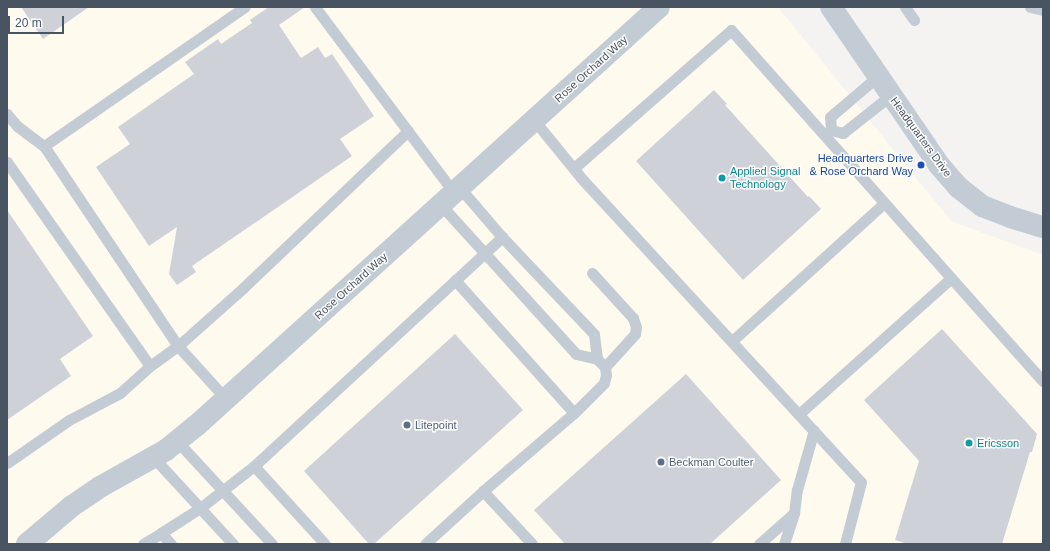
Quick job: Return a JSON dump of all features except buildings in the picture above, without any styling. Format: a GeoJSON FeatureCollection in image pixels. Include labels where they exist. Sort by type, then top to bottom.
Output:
{"type":"FeatureCollection","features":[{"type":"Feature","properties":{"kind":"street","name":"Rose Orchard Way"},"geometry":{"type":"LineString","coordinates":[[27,544],[72,506],[100,487],[154,458],[177,441],[226,399],[659,7]]}},
{"type":"Feature","properties":{"kind":"street","name":"Headquarters Drive"},"geometry":{"type":"LineString","coordinates":[[832,7],[939,165],[958,187],[982,206],[1010,217],[1043,227]]}},
{"type":"Feature","properties":{"kind":"lane"},"geometry":{"type":"LineString","coordinates":[[44,146],[245,7]]}},
{"type":"Feature","properties":{"kind":"lane"},"geometry":{"type":"LineString","coordinates":[[315,7],[408,131],[452,195],[484,253],[576,354],[601,363]]}},
{"type":"Feature","properties":{"kind":"lane"},"geometry":{"type":"LineString","coordinates":[[905,7],[914,20]]}},
{"type":"Feature","properties":{"kind":"lane"},"geometry":{"type":"LineString","coordinates":[[1030,7],[1043,10]]}},
{"type":"Feature","properties":{"kind":"lane"},"geometry":{"type":"LineString","coordinates":[[574,168],[731,30],[828,133],[884,203],[1043,381]]}},
{"type":"Feature","properties":{"kind":"lane"},"geometry":{"type":"LineString","coordinates":[[828,133],[830,117],[878,76]]}},
{"type":"Feature","properties":{"kind":"lane"},"geometry":{"type":"LineString","coordinates":[[828,133],[843,133],[891,95]]}},
{"type":"Feature","properties":{"kind":"lane"},"geometry":{"type":"LineString","coordinates":[[7,114],[18,126],[44,146],[178,346],[226,399]]}},
{"type":"Feature","properties":{"kind":"lane"},"geometry":{"type":"LineString","coordinates":[[534,120],[583,180],[861,482],[845,544]]}},
{"type":"Feature","properties":{"kind":"lane"},"geometry":{"type":"LineString","coordinates":[[7,463],[70,420],[120,393],[150,366],[178,346],[243,288],[408,131]]}},
{"type":"Feature","properties":{"kind":"lane"},"geometry":{"type":"LineString","coordinates":[[7,162],[150,366]]}},
{"type":"Feature","properties":{"kind":"lane"},"geometry":{"type":"LineString","coordinates":[[425,544],[483,491],[574,413],[604,383],[606,374],[601,363],[594,334],[502,237],[452,195]]}},
{"type":"Feature","properties":{"kind":"lane"},"geometry":{"type":"LineString","coordinates":[[732,341],[884,203]]}},
{"type":"Feature","properties":{"kind":"lane"},"geometry":{"type":"LineString","coordinates":[[143,544],[200,508],[254,466],[502,237]]}},
{"type":"Feature","properties":{"kind":"lane"},"geometry":{"type":"LineString","coordinates":[[592,273],[634,318],[636,327],[635,334],[601,363]]}},
{"type":"Feature","properties":{"kind":"lane"},"geometry":{"type":"LineString","coordinates":[[799,414],[951,278]]}},
{"type":"Feature","properties":{"kind":"lane"},"geometry":{"type":"LineString","coordinates":[[455,280],[574,413]]}},
{"type":"Feature","properties":{"kind":"lane"},"geometry":{"type":"LineString","coordinates":[[784,544],[794,513],[798,490],[814,430]]}},
{"type":"Feature","properties":{"kind":"lane"},"geometry":{"type":"LineString","coordinates":[[177,441],[272,544]]}},
{"type":"Feature","properties":{"kind":"lane"},"geometry":{"type":"LineString","coordinates":[[154,458],[233,544]]}},
{"type":"Feature","properties":{"kind":"lane"},"geometry":{"type":"LineString","coordinates":[[254,466],[325,544]]}},
{"type":"Feature","properties":{"kind":"lane"},"geometry":{"type":"LineString","coordinates":[[483,491],[532,544]]}},
{"type":"Feature","properties":{"kind":"lane"},"geometry":{"type":"LineString","coordinates":[[759,544],[794,513]]}},
{"type":"Feature","properties":{"kind":"lane"},"geometry":{"type":"LineString","coordinates":[[161,533],[171,544]]}},
{"type":"Feature","properties":{"kind":"shaded area"},"geometry":{"type":"Polygon","coordinates":[[[7,7],[778,7],[951,221],[1043,255],[1043,544],[7,544],[7,7]]]}},
{"type":"Feature","properties":{"kind":"place","name":"Headquarters Drive & Rose Orchard Way"},"geometry":{"type":"Point","coordinates":[921,165]}},
{"type":"Feature","properties":{"kind":"place","name":"Applied Signal Technology"},"geometry":{"type":"Point","coordinates":[722,178]}},
{"type":"Feature","properties":{"kind":"place","name":"Litepoint"},"geometry":{"type":"Point","coordinates":[407,425]}},
{"type":"Feature","properties":{"kind":"place","name":"Ericsson"},"geometry":{"type":"Point","coordinates":[969,443]}},
{"type":"Feature","properties":{"kind":"place","name":"Beckman Coulter"},"geometry":{"type":"Point","coordinates":[661,462]}}]}
